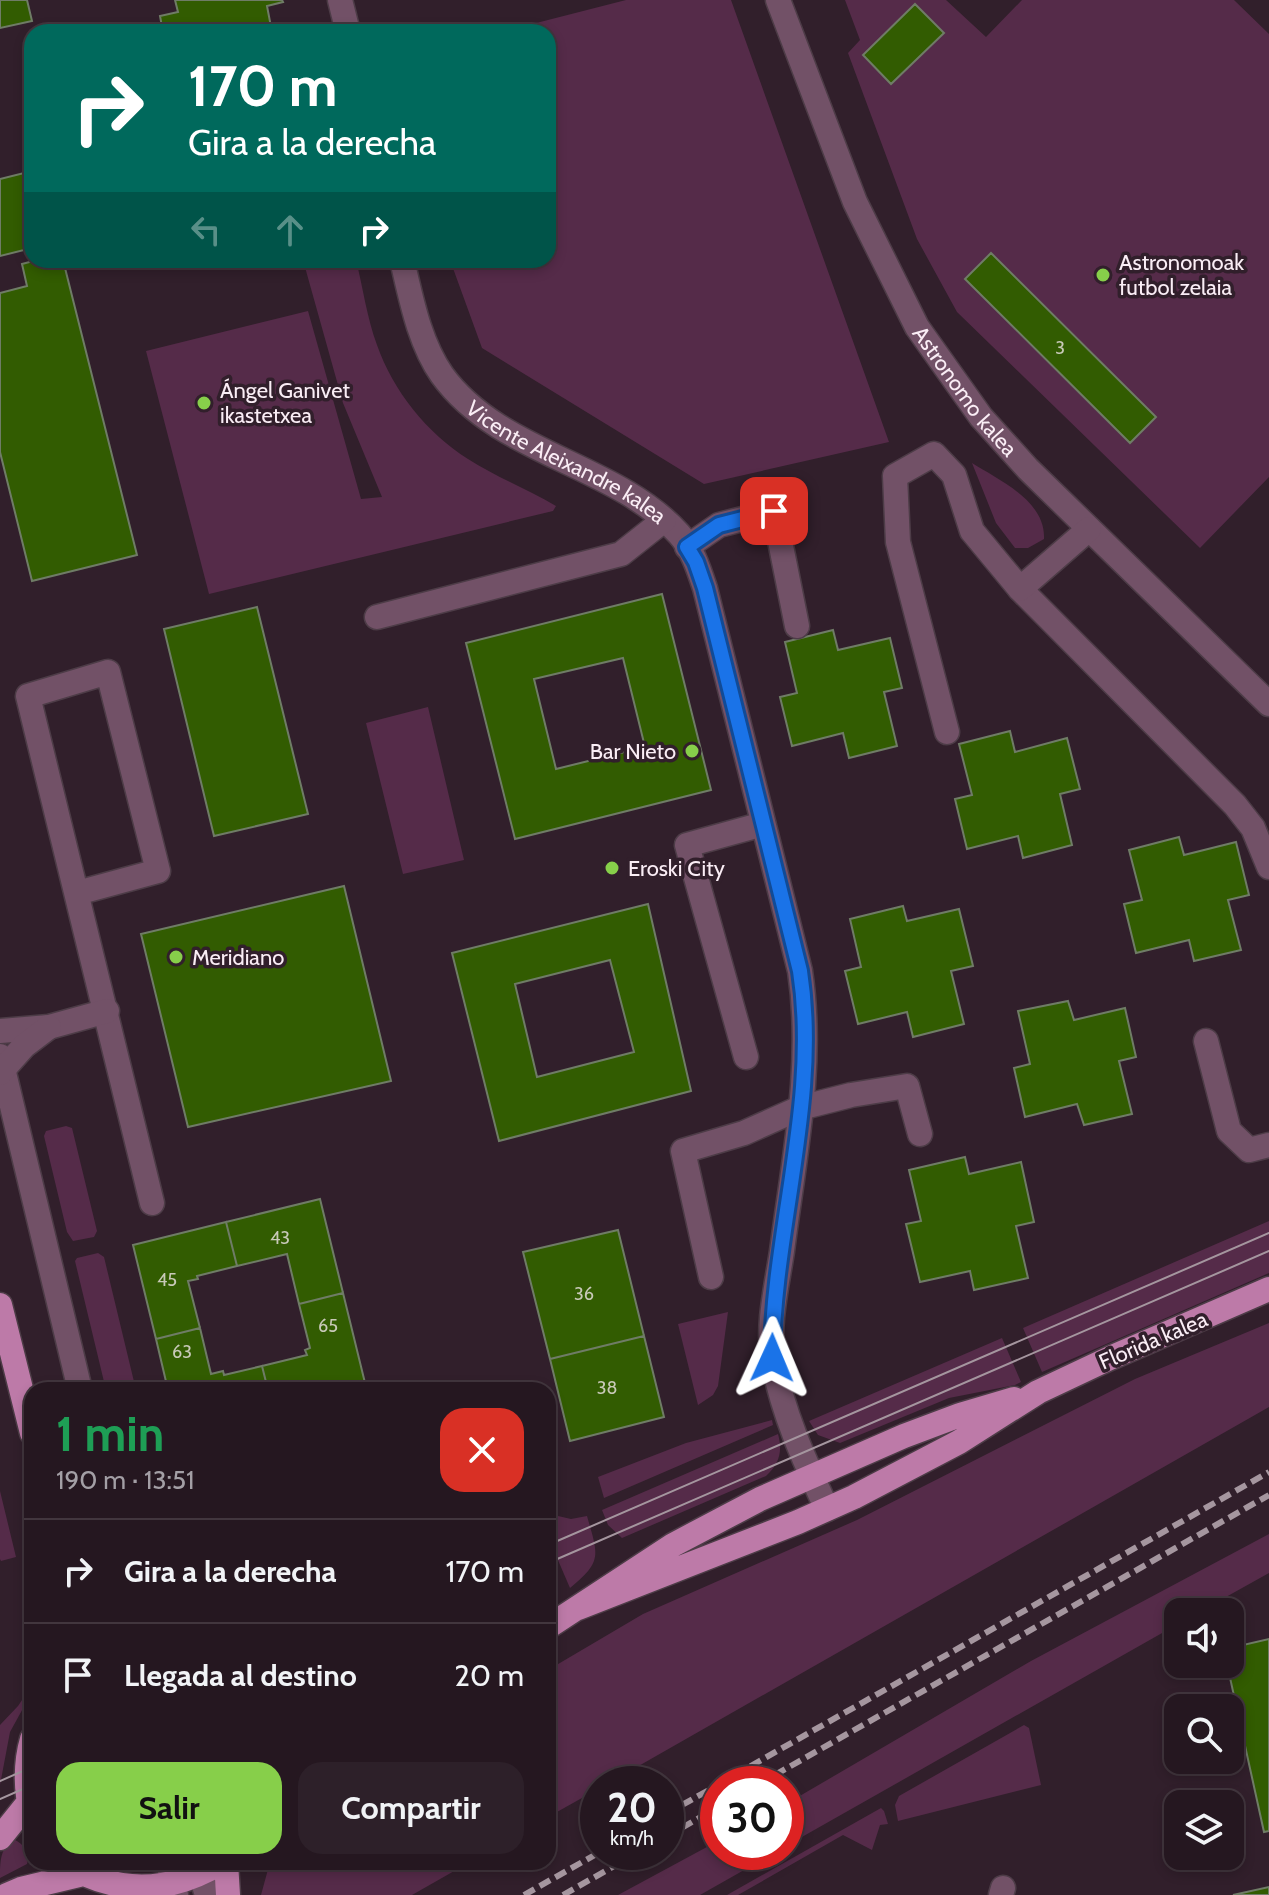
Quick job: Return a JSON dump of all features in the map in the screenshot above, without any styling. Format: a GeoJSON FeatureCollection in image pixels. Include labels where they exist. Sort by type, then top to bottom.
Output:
{"type":"FeatureCollection","features":[{"type":"Feature","properties":{"kind":"main road","name":"Florida kalea"},"geometry":{"type":"LineString","coordinates":[[1038,1392],[1269,1289]]}},
{"type":"Feature","properties":{"kind":"main road"},"geometry":{"type":"LineString","coordinates":[[0,1305],[24,1401]]}},
{"type":"Feature","properties":{"kind":"main road"},"geometry":{"type":"LineString","coordinates":[[556,1622],[673,1545],[760,1499],[960,1415],[1038,1392]]}},
{"type":"Feature","properties":{"kind":"main road"},"geometry":{"type":"LineString","coordinates":[[578,1608],[827,1509],[959,1442],[1038,1392]]}},
{"type":"Feature","properties":{"kind":"main road"},"geometry":{"type":"LineString","coordinates":[[0,1838],[24,1815]]}},
{"type":"Feature","properties":{"kind":"main road"},"geometry":{"type":"LineString","coordinates":[[7,1895],[68,1870]]}},
{"type":"Feature","properties":{"kind":"main road"},"geometry":{"type":"LineString","coordinates":[[73,1870],[104,1888],[137,1894],[175,1892],[202,1878]]}},
{"type":"Feature","properties":{"kind":"main road"},"geometry":{"type":"LineString","coordinates":[[225,1870],[228,1895]]}},
{"type":"Feature","properties":{"kind":"street"},"geometry":{"type":"LineString","coordinates":[[340,0],[346,24]]}},
{"type":"Feature","properties":{"kind":"street","name":"Astronomo kalea"},"geometry":{"type":"LineString","coordinates":[[778,0],[855,202],[917,327],[981,417],[1028,469],[1269,704]]}},
{"type":"Feature","properties":{"kind":"street","name":"Vicente Aleixandre kalea"},"geometry":{"type":"LineString","coordinates":[[404,268],[429,352],[458,394],[480,414],[511,434],[636,499],[664,520],[681,535],[696,562],[705,588],[800,971],[805,1004],[806,1042],[800,1108],[774,1309],[772,1358],[784,1405],[827,1509]]}},
{"type":"Feature","properties":{"kind":"street"},"geometry":{"type":"LineString","coordinates":[[947,732],[898,542],[895,476],[934,454],[954,475],[972,531],[1020,589],[1235,805],[1253,828],[1269,867]]}},
{"type":"Feature","properties":{"kind":"street"},"geometry":{"type":"LineString","coordinates":[[687,547],[719,525],[774,511],[797,626]]}},
{"type":"Feature","properties":{"kind":"street"},"geometry":{"type":"LineString","coordinates":[[377,617],[621,554],[664,520]]}},
{"type":"Feature","properties":{"kind":"street"},"geometry":{"type":"LineString","coordinates":[[1020,589],[1089,529]]}},
{"type":"Feature","properties":{"kind":"street"},"geometry":{"type":"LineString","coordinates":[[77,893],[158,871],[108,672],[28,696],[152,1203]]}},
{"type":"Feature","properties":{"kind":"street"},"geometry":{"type":"LineString","coordinates":[[746,1057],[687,845],[763,824]]}},
{"type":"Feature","properties":{"kind":"street"},"geometry":{"type":"LineString","coordinates":[[0,1031],[49,1027],[107,1011]]}},
{"type":"Feature","properties":{"kind":"street"},"geometry":{"type":"LineString","coordinates":[[49,1027],[1,1066],[78,1382]]}},
{"type":"Feature","properties":{"kind":"street"},"geometry":{"type":"LineString","coordinates":[[1206,1041],[1229,1131],[1249,1150],[1269,1145]]}},
{"type":"Feature","properties":{"kind":"street"},"geometry":{"type":"LineString","coordinates":[[711,1277],[683,1151],[744,1133],[800,1108],[851,1095],[907,1086],[920,1134]]}},
{"type":"Feature","properties":{"kind":"street"},"geometry":{"type":"LineString","coordinates":[[170,1870],[175,1892]]}},
{"type":"Feature","properties":{"kind":"shaded area"},"geometry":{"type":"Polygon","coordinates":[[[626,0],[731,0],[889,442],[704,484],[482,348],[453,268],[556,268],[556,24],[532,24],[626,0]]]}},
{"type":"Feature","properties":{"kind":"shaded area","name":"Astronomoak futbol zelaia"},"geometry":{"type":"Polygon","coordinates":[[[845,0],[946,0],[986,37],[1022,0],[1234,0],[1269,34],[1269,477],[1200,548],[957,312],[917,239],[848,53],[860,40],[845,0]]]}},
{"type":"Feature","properties":{"kind":"shaded area"},"geometry":{"type":"Polygon","coordinates":[[[305,268],[358,268],[377,345],[392,379],[413,410],[453,449],[489,472],[556,506],[553,511],[209,594],[146,351],[308,311],[361,499],[382,497],[343,403],[305,268]]]}},
{"type":"Feature","properties":{"kind":"shaded area"},"geometry":{"type":"Polygon","coordinates":[[[972,463],[1007,484],[1029,503],[1043,526],[1044,539],[1028,548],[1015,548],[996,523],[972,463]]]}},
{"type":"Feature","properties":{"kind":"shaded area"},"geometry":{"type":"Polygon","coordinates":[[[428,707],[464,860],[403,874],[366,723],[428,707]]]}},
{"type":"Feature","properties":{"kind":"shaded area"},"geometry":{"type":"Polygon","coordinates":[[[66,1126],[72,1128],[97,1231],[94,1237],[73,1241],[67,1232],[44,1136],[46,1131],[66,1126]]]}},
{"type":"Feature","properties":{"kind":"shaded area"},"geometry":{"type":"Polygon","coordinates":[[[1269,1221],[1269,1273],[1042,1372],[1023,1328],[1269,1221]]]}},
{"type":"Feature","properties":{"kind":"shaded area"},"geometry":{"type":"Polygon","coordinates":[[[98,1253],[104,1257],[134,1382],[104,1382],[75,1261],[98,1253]]]}},
{"type":"Feature","properties":{"kind":"shaded area"},"geometry":{"type":"Polygon","coordinates":[[[728,1312],[718,1386],[713,1395],[698,1405],[678,1324],[728,1312]]]}},
{"type":"Feature","properties":{"kind":"shaded area"},"geometry":{"type":"Polygon","coordinates":[[[1269,1323],[1269,1407],[639,1766],[580,1766],[580,1799],[556,1813],[556,1665],[643,1614],[857,1520],[1135,1379],[1269,1323]]]}},
{"type":"Feature","properties":{"kind":"shaded area"},"geometry":{"type":"Polygon","coordinates":[[[1002,1338],[1021,1382],[1015,1385],[949,1398],[840,1443],[818,1435],[809,1421],[1002,1338]]]}},
{"type":"Feature","properties":{"kind":"shaded area"},"geometry":{"type":"Polygon","coordinates":[[[772,1420],[773,1425],[604,1498],[598,1477],[686,1443],[772,1420]]]}},
{"type":"Feature","properties":{"kind":"shaded area"},"geometry":{"type":"Polygon","coordinates":[[[778,1434],[779,1457],[766,1476],[622,1538],[608,1525],[602,1510],[778,1434]]]}},
{"type":"Feature","properties":{"kind":"shaded area"},"geometry":{"type":"Polygon","coordinates":[[[0,1491],[16,1557],[1,1561],[0,1559],[0,1491]]]}},
{"type":"Feature","properties":{"kind":"shaded area"},"geometry":{"type":"Polygon","coordinates":[[[556,1516],[571,1519],[587,1516],[594,1540],[593,1564],[570,1588],[556,1556],[556,1516]]]}},
{"type":"Feature","properties":{"kind":"shaded area"},"geometry":{"type":"Polygon","coordinates":[[[1269,1534],[1269,1573],[1224,1598],[1164,1598],[1164,1632],[804,1836],[804,1793],[1031,1661],[1269,1534]]]}},
{"type":"Feature","properties":{"kind":"shaded area"},"geometry":{"type":"Polygon","coordinates":[[[24,1697],[24,1707],[10,1732],[0,1785],[0,1725],[24,1697]]]}},
{"type":"Feature","properties":{"kind":"shaded area"},"geometry":{"type":"Polygon","coordinates":[[[1024,1725],[1029,1728],[1041,1785],[898,1821],[895,1805],[899,1796],[1024,1725]]]}},
{"type":"Feature","properties":{"kind":"shaded area"},"geometry":{"type":"Polygon","coordinates":[[[881,1808],[884,1811],[888,1824],[880,1825],[872,1850],[843,1835],[804,1857],[804,1852],[881,1808]]]}},
{"type":"Feature","properties":{"kind":"shaded area"},"geometry":{"type":"Polygon","coordinates":[[[15,1840],[24,1848],[24,1866],[0,1878],[4,1850],[15,1840]]]}},
{"type":"Feature","properties":{"kind":"shaded area"},"geometry":{"type":"Polygon","coordinates":[[[700,1851],[700,1870],[744,1870],[700,1895],[618,1895],[664,1870],[684,1870],[684,1859],[700,1851]]]}},
{"type":"Feature","properties":{"kind":"shaded area"},"geometry":{"type":"Polygon","coordinates":[[[268,1870],[456,1870],[412,1895],[261,1895],[268,1870]]]}},
{"type":"Feature","properties":{"kind":"shaded area"},"geometry":{"type":"Polygon","coordinates":[[[771,1870],[782,1870],[738,1895],[727,1895],[771,1870]]]}},
{"type":"Feature","properties":{"kind":"building"},"geometry":{"type":"Polygon","coordinates":[[[0,0],[27,0],[32,21],[0,28],[0,0]]]}},
{"type":"Feature","properties":{"kind":"building"},"geometry":{"type":"Polygon","coordinates":[[[175,0],[283,2],[267,6],[270,24],[162,24],[160,16],[178,12],[175,0]]]}},
{"type":"Feature","properties":{"kind":"building"},"geometry":{"type":"Polygon","coordinates":[[[915,4],[944,33],[891,84],[863,55],[915,4]]]}},
{"type":"Feature","properties":{"kind":"building"},"geometry":{"type":"Polygon","coordinates":[[[24,173],[24,250],[0,256],[0,179],[24,173]]]}},
{"type":"Feature","properties":{"kind":"building"},"geometry":{"type":"Polygon","coordinates":[[[991,253],[1156,417],[1130,443],[965,279],[991,253]]]}},
{"type":"Feature","properties":{"kind":"building"},"geometry":{"type":"Polygon","coordinates":[[[22,264],[24,268],[65,268],[137,555],[32,581],[0,452],[0,293],[27,286],[22,264]]]}},
{"type":"Feature","properties":{"kind":"building"},"geometry":{"type":"Polygon","coordinates":[[[662,594],[711,790],[515,839],[466,643],[662,594]],[[623,658],[534,679],[556,769],[645,747],[623,658]]]}},
{"type":"Feature","properties":{"kind":"building"},"geometry":{"type":"Polygon","coordinates":[[[257,607],[308,814],[214,836],[164,629],[257,607]]]}},
{"type":"Feature","properties":{"kind":"building"},"geometry":{"type":"Polygon","coordinates":[[[833,630],[838,650],[890,638],[902,688],[884,692],[897,746],[849,758],[843,733],[792,746],[780,697],[797,693],[785,642],[833,630]]]}},
{"type":"Feature","properties":{"kind":"building"},"geometry":{"type":"Polygon","coordinates":[[[1010,731],[1015,752],[1067,738],[1080,789],[1060,794],[1072,845],[1023,858],[1018,836],[967,849],[955,799],[972,795],[959,744],[1010,731]]]}},
{"type":"Feature","properties":{"kind":"building"},"geometry":{"type":"Polygon","coordinates":[[[1179,837],[1184,855],[1236,842],[1249,895],[1228,900],[1241,950],[1194,961],[1189,940],[1136,953],[1124,904],[1142,900],[1129,850],[1179,837]]]}},
{"type":"Feature","properties":{"kind":"building"},"geometry":{"type":"Polygon","coordinates":[[[344,886],[391,1081],[188,1127],[141,934],[344,886]]]}},
{"type":"Feature","properties":{"kind":"building"},"geometry":{"type":"Polygon","coordinates":[[[648,904],[691,1091],[499,1141],[452,953],[648,904]],[[610,960],[515,984],[537,1077],[634,1052],[610,960]]]}},
{"type":"Feature","properties":{"kind":"building"},"geometry":{"type":"Polygon","coordinates":[[[903,906],[907,921],[959,909],[973,966],[951,971],[964,1024],[913,1037],[907,1012],[858,1024],[845,971],[861,967],[850,919],[903,906]]]}},
{"type":"Feature","properties":{"kind":"building"},"geometry":{"type":"Polygon","coordinates":[[[1068,1001],[1074,1020],[1125,1008],[1136,1057],[1119,1061],[1132,1114],[1084,1125],[1077,1104],[1025,1117],[1014,1068],[1030,1064],[1018,1011],[1068,1001]]]}},
{"type":"Feature","properties":{"kind":"building"},"geometry":{"type":"Polygon","coordinates":[[[965,1157],[969,1174],[1021,1162],[1034,1222],[1016,1226],[1028,1278],[974,1290],[970,1271],[920,1282],[906,1224],[921,1221],[909,1170],[965,1157]]]}},
{"type":"Feature","properties":{"kind":"building"},"geometry":{"type":"Polygon","coordinates":[[[320,1199],[343,1293],[299,1304],[287,1254],[237,1266],[226,1222],[320,1199]]]}},
{"type":"Feature","properties":{"kind":"building"},"geometry":{"type":"Polygon","coordinates":[[[226,1222],[237,1266],[188,1281],[200,1328],[156,1339],[133,1245],[226,1222]]]}},
{"type":"Feature","properties":{"kind":"building"},"geometry":{"type":"Polygon","coordinates":[[[618,1230],[644,1336],[550,1359],[523,1252],[618,1230]]]}},
{"type":"Feature","properties":{"kind":"building"},"geometry":{"type":"Polygon","coordinates":[[[343,1293],[365,1382],[266,1382],[262,1366],[307,1355],[305,1350],[310,1348],[299,1304],[343,1293]]]}},
{"type":"Feature","properties":{"kind":"building"},"geometry":{"type":"Polygon","coordinates":[[[200,1328],[211,1374],[223,1371],[224,1375],[262,1366],[266,1382],[166,1382],[156,1339],[200,1328]]]}},
{"type":"Feature","properties":{"kind":"building"},"geometry":{"type":"Polygon","coordinates":[[[644,1336],[664,1417],[570,1441],[550,1359],[644,1336]]]}},
{"type":"Feature","properties":{"kind":"building"},"geometry":{"type":"Polygon","coordinates":[[[1269,1639],[1269,1831],[1264,1832],[1244,1741],[1244,1694],[1234,1694],[1230,1678],[1244,1678],[1244,1645],[1269,1639]]]}},
{"type":"Feature","properties":{"kind":"building"},"geometry":{"type":"Polygon","coordinates":[[[1269,1887],[1269,1895],[1233,1895],[1269,1887]]]}},
{"type":"Feature","properties":{"kind":"tram line"},"geometry":{"type":"LineString","coordinates":[[556,1542],[1269,1233]]}},
{"type":"Feature","properties":{"kind":"tram line"},"geometry":{"type":"LineString","coordinates":[[556,1560],[1269,1251]]}},
{"type":"Feature","properties":{"kind":"tram line"},"geometry":{"type":"LineString","coordinates":[[0,1781],[24,1770]]}},
{"type":"Feature","properties":{"kind":"tram line"},"geometry":{"type":"LineString","coordinates":[[0,1799],[24,1788]]}},
{"type":"Feature","properties":{"kind":"railway"},"geometry":{"type":"LineString","coordinates":[[751,1766],[1269,1472]]}},
{"type":"Feature","properties":{"kind":"railway"},"geometry":{"type":"LineString","coordinates":[[791,1766],[1269,1495]]}},
{"type":"Feature","properties":{"kind":"railway"},"geometry":{"type":"LineString","coordinates":[[684,1804],[700,1795]]}},
{"type":"Feature","properties":{"kind":"railway"},"geometry":{"type":"LineString","coordinates":[[684,1827],[700,1817]]}},
{"type":"Feature","properties":{"kind":"railway"},"geometry":{"type":"LineString","coordinates":[[524,1895],[580,1863]]}},
{"type":"Feature","properties":{"kind":"railway"},"geometry":{"type":"LineString","coordinates":[[563,1895],[607,1870]]}},
{"type":"Feature","properties":{"kind":"place","name":"Astronomoak futbol zelaia"},"geometry":{"type":"Point","coordinates":[1103,275]}},
{"type":"Feature","properties":{"kind":"place","name":"Ángel Ganivet ikastetxea"},"geometry":{"type":"Point","coordinates":[204,403]}},
{"type":"Feature","properties":{"kind":"place","name":"Bar Nieto"},"geometry":{"type":"Point","coordinates":[692,751]}},
{"type":"Feature","properties":{"kind":"place","name":"Eroski City"},"geometry":{"type":"Point","coordinates":[612,868]}},
{"type":"Feature","properties":{"kind":"place","name":"Meridiano"},"geometry":{"type":"Point","coordinates":[176,957]}},
{"type":"Feature","properties":{"kind":"route"},"geometry":{"type":"LineString","coordinates":[[772,1358],[774,1309],[800,1108],[806,1042],[805,1004],[800,971],[705,588],[687,547],[719,525],[774,511]]}}]}
